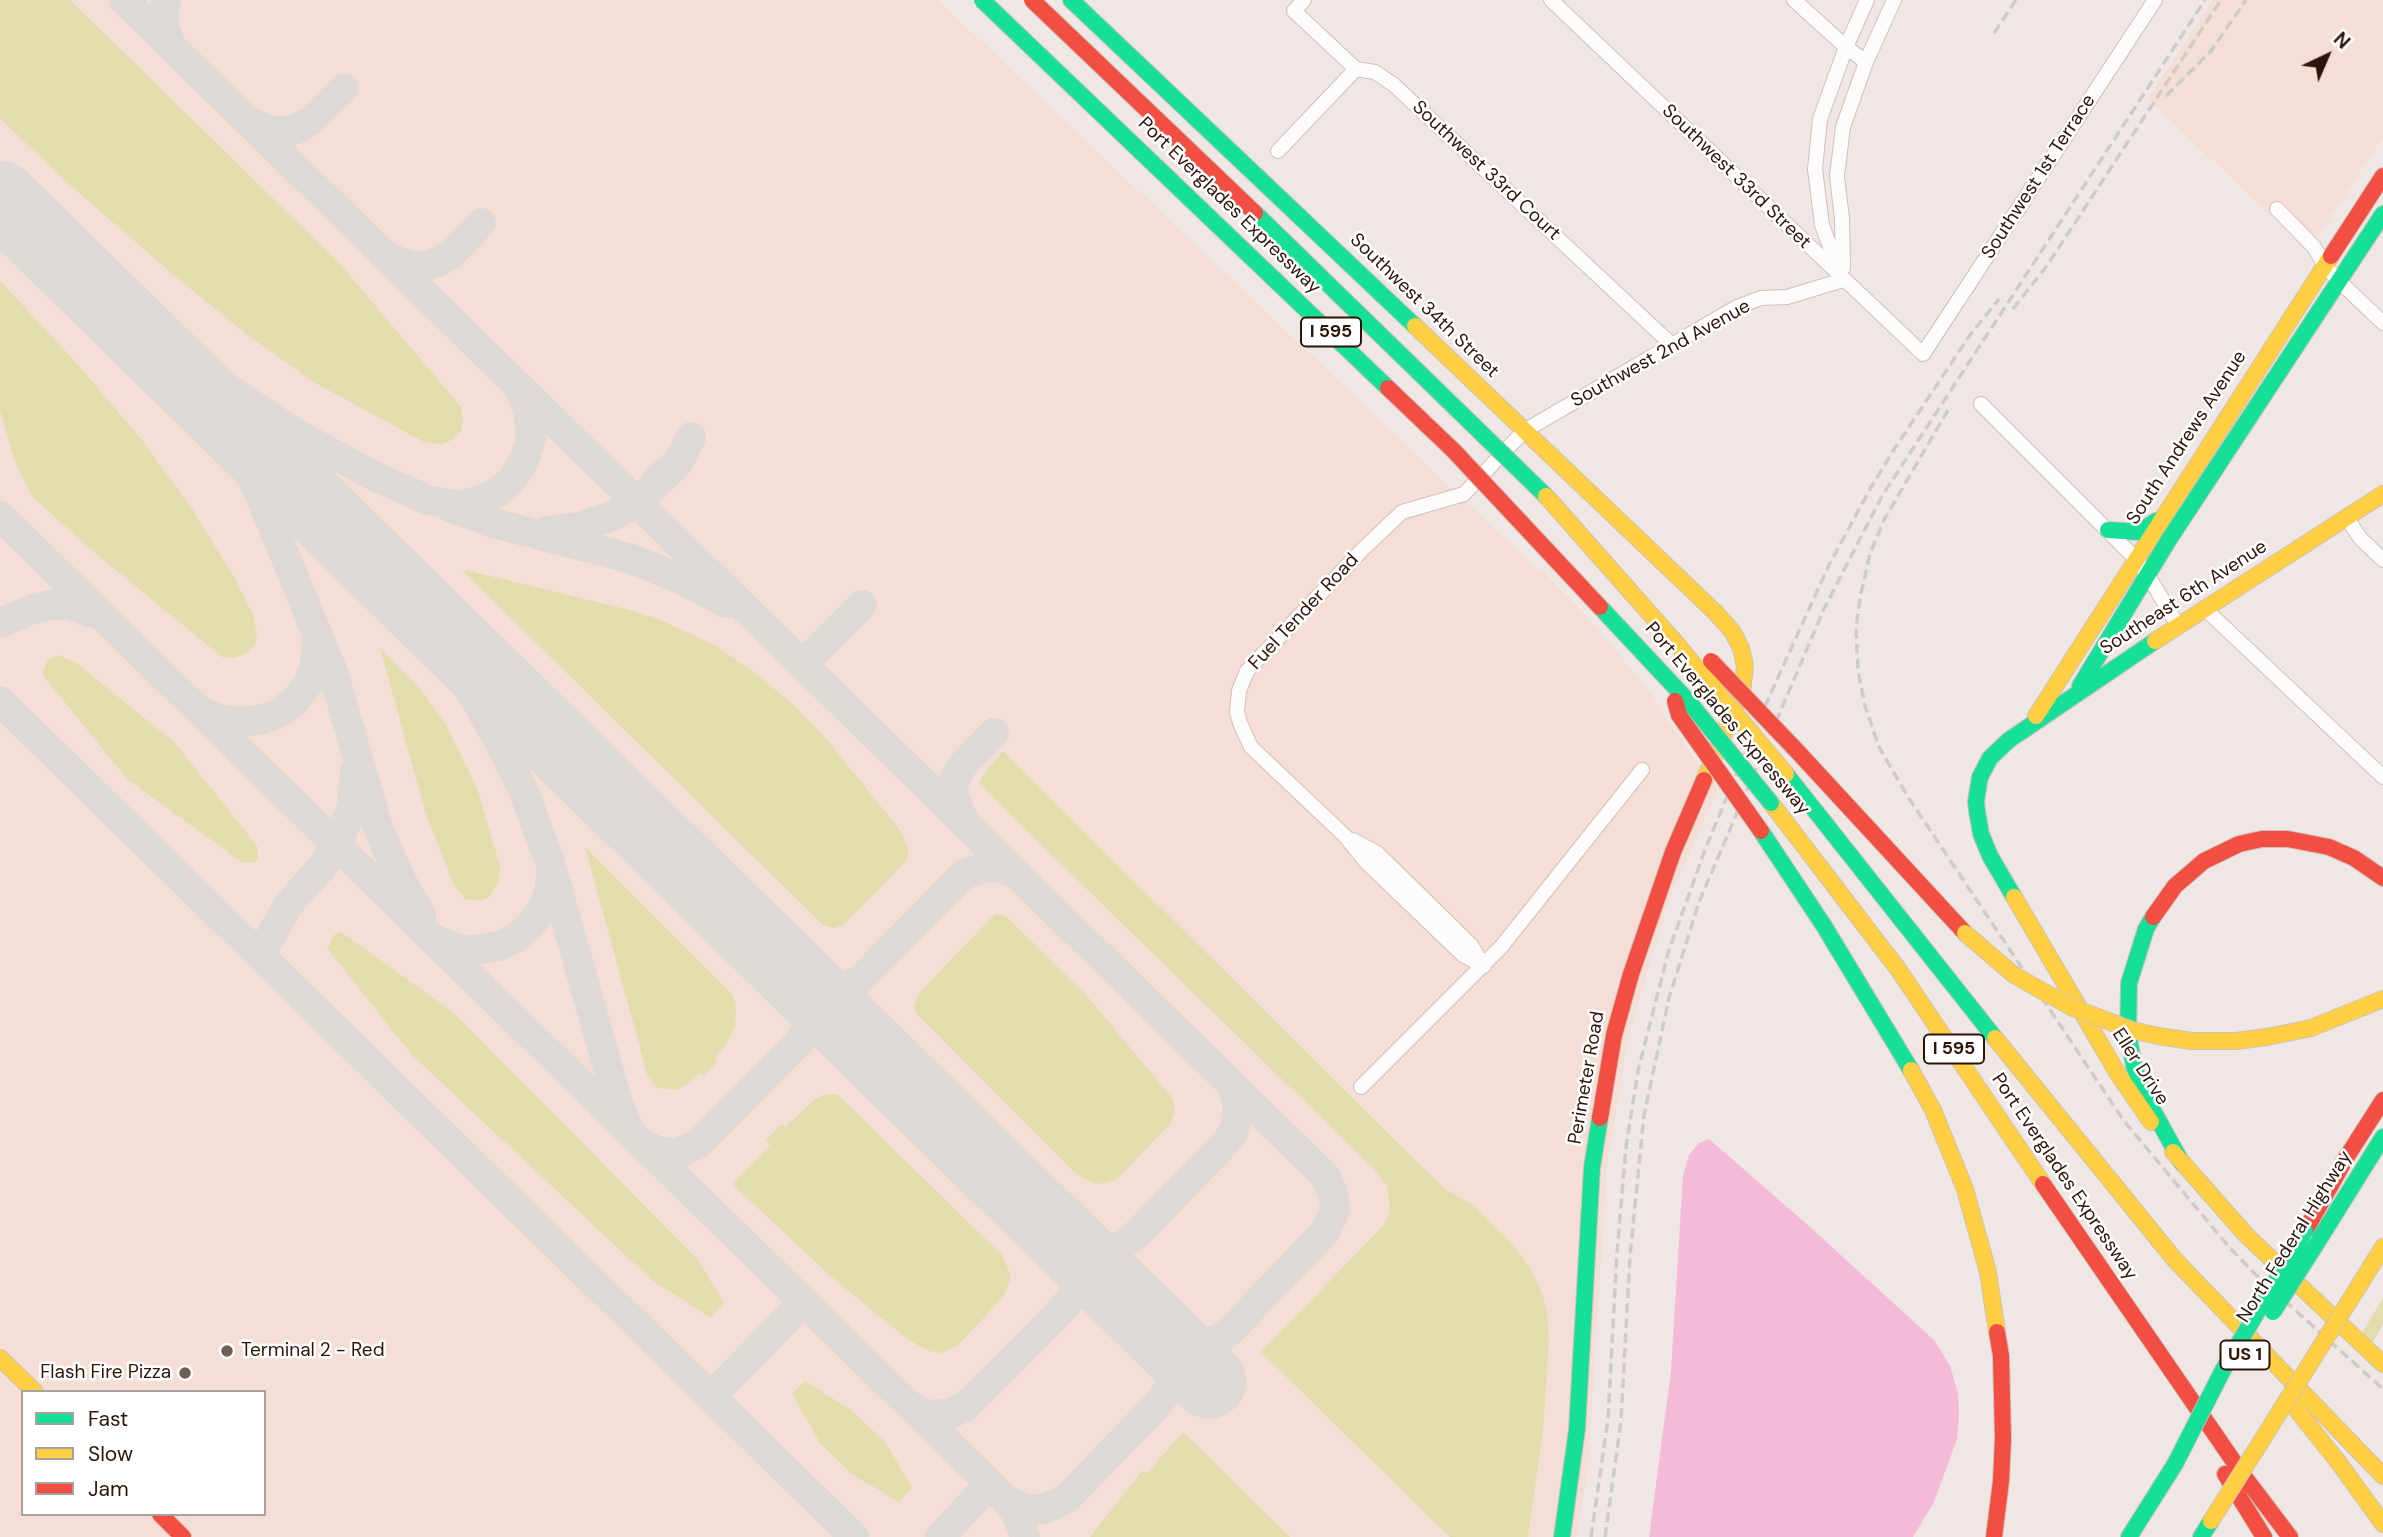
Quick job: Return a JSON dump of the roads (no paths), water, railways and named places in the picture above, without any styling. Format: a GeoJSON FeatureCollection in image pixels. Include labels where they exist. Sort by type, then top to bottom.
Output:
{"type":"FeatureCollection","features":[{"type":"Feature","properties":{"kind":"main road","name":"Port Everglades Expressway"},"geometry":{"type":"LineString","coordinates":[[982,0],[1411,408],[1667,677],[1848,901],[1928,1012],[2124,1305],[2243,1475],[2290,1537]]}},
{"type":"Feature","properties":{"kind":"main road","name":"Port Everglades Expressway"},"geometry":{"type":"LineString","coordinates":[[1032,0],[1445,395],[1569,520],[1786,774],[2019,1069],[2175,1260],[2383,1476]]}},
{"type":"Feature","properties":{"kind":"main road","name":"Southwest 34th Street"},"geometry":{"type":"LineString","coordinates":[[1071,0],[1725,622],[1741,648]]}},
{"type":"Feature","properties":{"kind":"main road","name":"South Andrews Avenue"},"geometry":{"type":"LineString","coordinates":[[2030,726],[2135,558],[2383,176]]}},
{"type":"Feature","properties":{"kind":"main road"},"geometry":{"type":"LineString","coordinates":[[2076,693],[2149,577],[2168,541],[2383,214]]}},
{"type":"Feature","properties":{"kind":"main road","name":"Southeast 6th Avenue"},"geometry":{"type":"LineString","coordinates":[[2009,740],[2204,608],[2383,494]]}},
{"type":"Feature","properties":{"kind":"main road"},"geometry":{"type":"LineString","coordinates":[[2108,530],[2140,531],[2162,516]]}},
{"type":"Feature","properties":{"kind":"main road"},"geometry":{"type":"LineString","coordinates":[[1569,520],[1680,628],[1965,933],[2014,975],[2071,1007],[2132,1030],[2191,1041],[2236,1041],[2311,1028],[2383,999]]}},
{"type":"Feature","properties":{"kind":"main road","name":"Perimeter Road"},"geometry":{"type":"LineString","coordinates":[[1562,1537],[1577,1429],[1592,1167],[1606,1074],[1621,1005],[1660,889],[1681,832],[1742,692],[1745,666],[1741,648]]}},
{"type":"Feature","properties":{"kind":"main road"},"geometry":{"type":"LineString","coordinates":[[1667,677],[1679,715],[1824,926],[1913,1073],[1933,1110],[1965,1189],[1988,1272],[2001,1356],[2003,1439],[1994,1537]]}},
{"type":"Feature","properties":{"kind":"main road","name":"Eller Drive"},"geometry":{"type":"LineString","coordinates":[[2009,740],[1990,758],[1978,788],[1977,811],[1984,844],[2118,1074],[2182,1163],[2248,1236],[2383,1364]]}},
{"type":"Feature","properties":{"kind":"main road"},"geometry":{"type":"LineString","coordinates":[[2182,1163],[2146,1098],[2134,1066],[2128,1033],[2129,983],[2132,969],[2146,929],[2159,906],[2175,886],[2204,861],[2227,849],[2262,839],[2295,840],[2329,847],[2354,858],[2383,877]]}},
{"type":"Feature","properties":{"kind":"main road"},"geometry":{"type":"LineString","coordinates":[[2175,1464],[2223,1370],[2346,1158],[2383,1100]]}},
{"type":"Feature","properties":{"kind":"main road","name":"North Federal Highway"},"geometry":{"type":"LineString","coordinates":[[2129,1537],[2383,1137]]}},
{"type":"Feature","properties":{"kind":"main road"},"geometry":{"type":"LineString","coordinates":[[2201,1537],[2383,1247]]}},
{"type":"Feature","properties":{"kind":"main road"},"geometry":{"type":"LineString","coordinates":[[2175,1260],[2233,1336],[2330,1452],[2383,1524]]}},
{"type":"Feature","properties":{"kind":"main road"},"geometry":{"type":"LineString","coordinates":[[2124,1305],[2264,1537]]}},
{"type":"Feature","properties":{"kind":"main road"},"geometry":{"type":"LineString","coordinates":[[0,1358],[33,1390]]}},
{"type":"Feature","properties":{"kind":"main road"},"geometry":{"type":"LineString","coordinates":[[162,1516],[183,1537]]}},
{"type":"Feature","properties":{"kind":"street","name":"Southwest 33rd Street"},"geometry":{"type":"LineString","coordinates":[[1551,0],[1923,354]]}},
{"type":"Feature","properties":{"kind":"street"},"geometry":{"type":"LineString","coordinates":[[1794,0],[1866,62]]}},
{"type":"Feature","properties":{"kind":"street"},"geometry":{"type":"LineString","coordinates":[[1843,280],[1822,225],[1815,169],[1820,119],[1846,47],[1867,0]]}},
{"type":"Feature","properties":{"kind":"street"},"geometry":{"type":"LineString","coordinates":[[1843,280],[1842,219],[1837,176],[1843,127],[1866,62],[1894,0]]}},
{"type":"Feature","properties":{"kind":"street","name":"Southwest 1st Terrace"},"geometry":{"type":"LineString","coordinates":[[1923,354],[2155,0]]}},
{"type":"Feature","properties":{"kind":"street","name":"Southwest 33rd Court"},"geometry":{"type":"LineString","coordinates":[[1299,6],[1356,69],[1375,72],[1395,85],[1671,344]]}},
{"type":"Feature","properties":{"kind":"street"},"geometry":{"type":"LineString","coordinates":[[1278,151],[1356,69]]}},
{"type":"Feature","properties":{"kind":"street"},"geometry":{"type":"LineString","coordinates":[[2277,209],[2314,247],[2325,266],[2383,323]]}},
{"type":"Feature","properties":{"kind":"street","name":"Southwest 2nd Avenue"},"geometry":{"type":"LineString","coordinates":[[1524,431],[1737,307],[1761,299],[1787,297],[1843,280]]}},
{"type":"Feature","properties":{"kind":"street"},"geometry":{"type":"LineString","coordinates":[[1981,404],[2135,558],[2178,626]]}},
{"type":"Feature","properties":{"kind":"street","name":"Fuel Tender Road"},"geometry":{"type":"LineString","coordinates":[[1484,966],[1463,955],[1367,863],[1345,836],[1251,747],[1237,712],[1239,691],[1254,663],[1362,550],[1402,512],[1464,494],[1524,431]]}},
{"type":"Feature","properties":{"kind":"street"},"geometry":{"type":"LineString","coordinates":[[2347,518],[2360,538],[2383,560]]}},
{"type":"Feature","properties":{"kind":"street"},"geometry":{"type":"LineString","coordinates":[[2204,608],[2383,777]]}},
{"type":"Feature","properties":{"kind":"street"},"geometry":{"type":"LineString","coordinates":[[1361,1087],[1484,966],[1642,770]]}},
{"type":"Feature","properties":{"kind":"railway"},"geometry":{"type":"LineString","coordinates":[[1994,33],[2016,0]]}},
{"type":"Feature","properties":{"kind":"railway"},"geometry":{"type":"LineString","coordinates":[[1605,1537],[1621,1421],[1630,1256],[1644,1115],[1669,998],[1699,902],[1824,609],[1882,496],[2205,0]]}},
{"type":"Feature","properties":{"kind":"railway"},"geometry":{"type":"LineString","coordinates":[[2013,309],[2046,267],[2221,0]]}},
{"type":"Feature","properties":{"kind":"railway"},"geometry":{"type":"LineString","coordinates":[[2166,96],[2211,51],[2246,0]]}},
{"type":"Feature","properties":{"kind":"railway"},"geometry":{"type":"LineString","coordinates":[[1591,1537],[1608,1419],[1626,1147],[1638,1071],[1668,953],[1706,847],[1766,704],[1829,565],[1893,451],[1970,335],[1999,299]]}},
{"type":"Feature","properties":{"kind":"railway"},"geometry":{"type":"LineString","coordinates":[[1948,410],[1884,520],[1870,554],[1860,598],[1856,628],[1858,670],[1865,706],[1879,747],[1908,797],[2124,1121],[2229,1247],[2255,1274],[2383,1389]]}},
{"type":"Feature","properties":{"kind":"place","name":"Terminal 2 - Red"},"geometry":{"type":"Point","coordinates":[227,1351]}},
{"type":"Feature","properties":{"kind":"place","name":"Flash Fire Pizza"},"geometry":{"type":"Point","coordinates":[185,1373]}}]}
